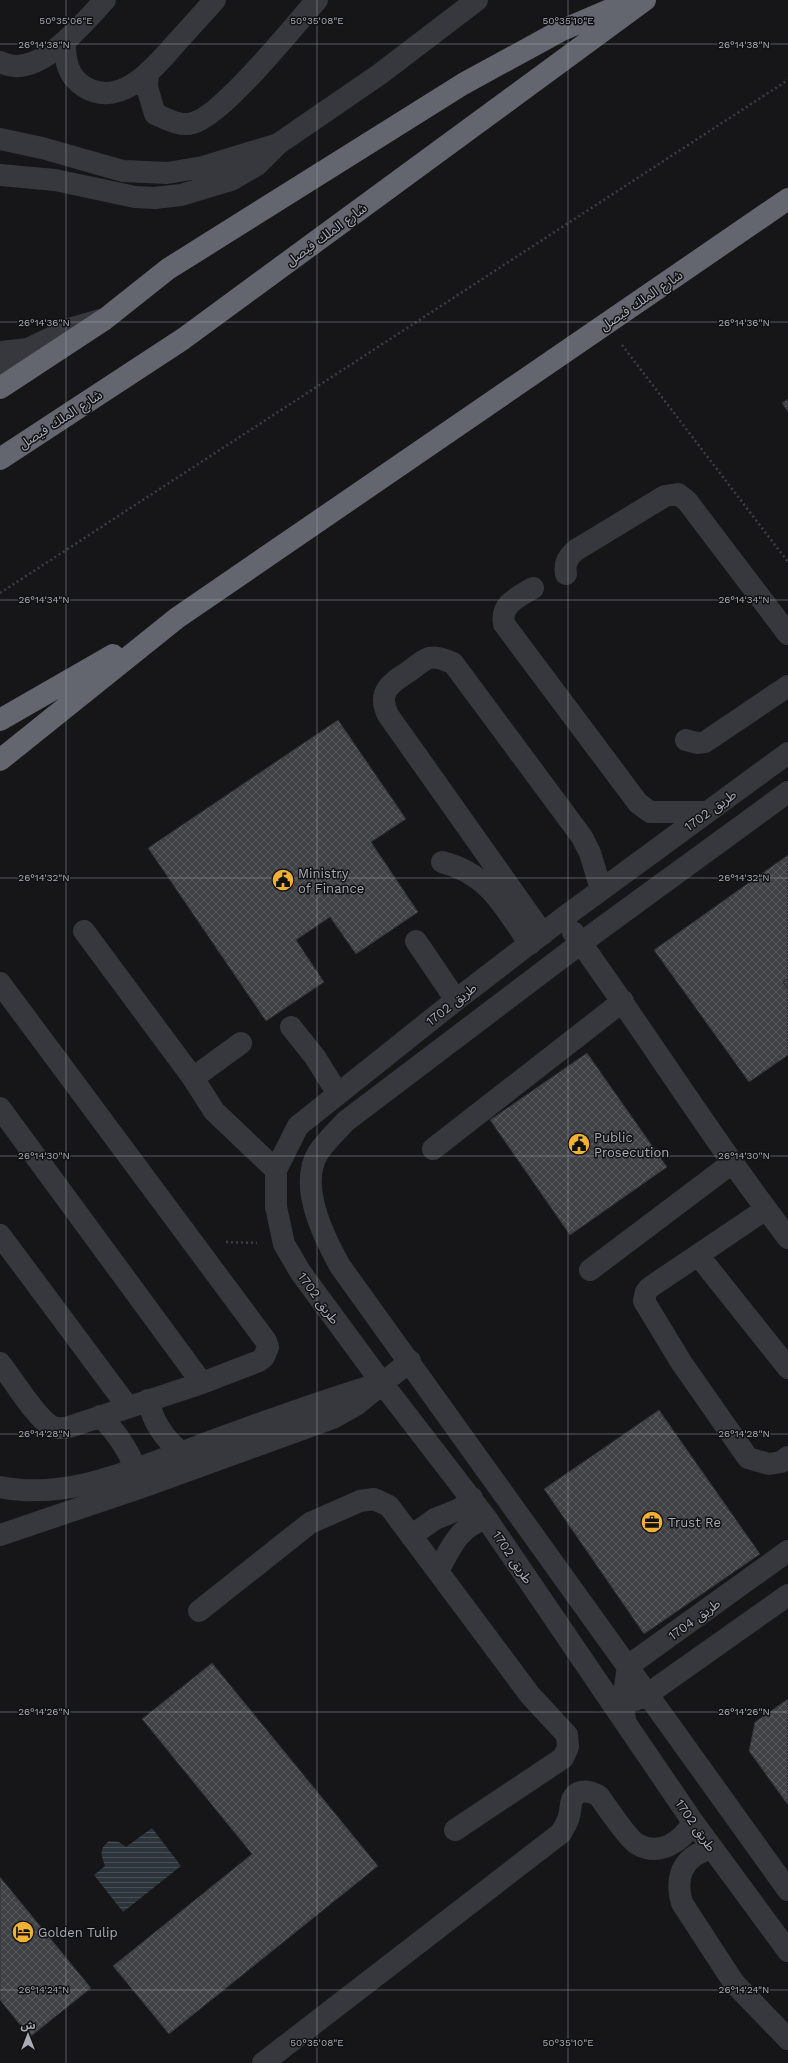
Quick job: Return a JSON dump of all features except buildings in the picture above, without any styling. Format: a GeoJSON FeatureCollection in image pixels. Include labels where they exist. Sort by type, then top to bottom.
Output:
{"type":"FeatureCollection","features":[{"type":"Feature","properties":{"kind":"highway"},"geometry":{"type":"LineString","coordinates":[[0,388],[105,319],[168,269],[463,84],[560,30],[632,0]]}},
{"type":"Feature","properties":{"kind":"highway","name":"شارع الملك فيصل"},"geometry":{"type":"LineString","coordinates":[[0,459],[183,339],[645,0]]}},
{"type":"Feature","properties":{"kind":"highway","name":"شارع الملك فيصل"},"geometry":{"type":"LineString","coordinates":[[0,760],[177,618],[788,199]]}},
{"type":"Feature","properties":{"kind":"highway","name":"شارع الملك فيصل"},"geometry":{"type":"LineString","coordinates":[[0,720],[177,618]]}},
{"type":"Feature","properties":{"kind":"street"},"geometry":{"type":"LineString","coordinates":[[0,62],[5,65],[19,65],[36,62],[65,44],[105,0]]}},
{"type":"Feature","properties":{"kind":"street"},"geometry":{"type":"LineString","coordinates":[[65,44],[65,58],[69,72],[78,83],[90,90],[104,94],[118,92],[148,74],[215,0]]}},
{"type":"Feature","properties":{"kind":"street"},"geometry":{"type":"LineString","coordinates":[[148,74],[147,87],[155,114],[176,123],[193,124],[206,117],[228,99],[317,0]]}},
{"type":"Feature","properties":{"kind":"street"},"geometry":{"type":"LineString","coordinates":[[0,175],[26,176],[135,197],[155,198],[181,195],[232,180],[257,165],[278,144],[380,74],[477,0]]}},
{"type":"Feature","properties":{"kind":"street"},"geometry":{"type":"LineString","coordinates":[[0,139],[42,148],[123,171],[166,173],[203,167],[278,144]]}},
{"type":"Feature","properties":{"kind":"street"},"geometry":{"type":"LineString","coordinates":[[0,151],[23,156],[84,186]]}},
{"type":"Feature","properties":{"kind":"street"},"geometry":{"type":"LineString","coordinates":[[0,352],[28,349],[72,328],[105,319]]}},
{"type":"Feature","properties":{"kind":"street"},"geometry":{"type":"LineString","coordinates":[[0,371],[29,369]]}},
{"type":"Feature","properties":{"kind":"street"},"geometry":{"type":"LineString","coordinates":[[566,574],[566,563],[569,555],[665,496],[678,494],[687,501],[788,634]]}},
{"type":"Feature","properties":{"kind":"street"},"geometry":{"type":"LineString","coordinates":[[533,588],[508,604],[503,617],[504,624],[638,804],[650,812],[707,812]]}},
{"type":"Feature","properties":{"kind":"street"},"geometry":{"type":"LineString","coordinates":[[536,938],[492,860],[384,707],[386,689],[392,682],[428,658],[445,659],[458,669],[582,837],[590,853],[601,889]]}},
{"type":"Feature","properties":{"kind":"street"},"geometry":{"type":"LineString","coordinates":[[686,740],[697,743],[705,742],[788,686]]}},
{"type":"Feature","properties":{"kind":"street","name":"طريق 1702"},"geometry":{"type":"LineString","coordinates":[[788,753],[536,938],[298,1126],[276,1170],[276,1207],[284,1244],[300,1273],[382,1383],[472,1498],[602,1690],[609,1695],[624,1711],[693,1822],[788,1951]]}},
{"type":"Feature","properties":{"kind":"street"},"geometry":{"type":"LineString","coordinates":[[788,792],[581,943],[346,1121],[318,1154],[312,1175],[313,1205],[325,1238],[340,1266],[410,1361],[788,1890]]}},
{"type":"Feature","properties":{"kind":"street"},"geometry":{"type":"LineString","coordinates":[[475,876],[492,860]]}},
{"type":"Feature","properties":{"kind":"street"},"geometry":{"type":"LineString","coordinates":[[442,862],[465,870],[475,876],[493,891],[536,938]]}},
{"type":"Feature","properties":{"kind":"street"},"geometry":{"type":"LineString","coordinates":[[563,918],[623,1001],[732,1163],[788,1238]]}},
{"type":"Feature","properties":{"kind":"street"},"geometry":{"type":"LineString","coordinates":[[84,931],[193,1078],[214,1111],[276,1170]]}},
{"type":"Feature","properties":{"kind":"street"},"geometry":{"type":"LineString","coordinates":[[416,941],[456,1000]]}},
{"type":"Feature","properties":{"kind":"street"},"geometry":{"type":"LineString","coordinates":[[0,983],[266,1341],[268,1347],[264,1357],[259,1361],[202,1383],[66,1428],[53,1427],[42,1419],[0,1363]]}},
{"type":"Feature","properties":{"kind":"street"},"geometry":{"type":"LineString","coordinates":[[433,1149],[623,1001]]}},
{"type":"Feature","properties":{"kind":"street"},"geometry":{"type":"LineString","coordinates":[[291,1027],[315,1057],[338,1094]]}},
{"type":"Feature","properties":{"kind":"street"},"geometry":{"type":"LineString","coordinates":[[193,1078],[240,1043]]}},
{"type":"Feature","properties":{"kind":"street"},"geometry":{"type":"LineString","coordinates":[[0,1108],[202,1383]]}},
{"type":"Feature","properties":{"kind":"street"},"geometry":{"type":"LineString","coordinates":[[590,1270],[732,1163]]}},
{"type":"Feature","properties":{"kind":"street"},"geometry":{"type":"LineString","coordinates":[[766,1209],[649,1288],[644,1296],[646,1306],[681,1362],[748,1458],[769,1464],[780,1462],[788,1457]]}},
{"type":"Feature","properties":{"kind":"street"},"geometry":{"type":"LineString","coordinates":[[0,1235],[171,1444],[180,1452]]}},
{"type":"Feature","properties":{"kind":"street"},"geometry":{"type":"LineString","coordinates":[[698,1255],[788,1368]]}},
{"type":"Feature","properties":{"kind":"street"},"geometry":{"type":"LineString","coordinates":[[0,1535],[139,1478],[332,1418],[356,1405],[410,1361]]}},
{"type":"Feature","properties":{"kind":"street"},"geometry":{"type":"LineString","coordinates":[[0,1487],[19,1491],[52,1490],[139,1478],[180,1452],[339,1395],[382,1383]]}},
{"type":"Feature","properties":{"kind":"street"},"geometry":{"type":"LineString","coordinates":[[100,1416],[121,1440],[139,1478]]}},
{"type":"Feature","properties":{"kind":"street"},"geometry":{"type":"LineString","coordinates":[[412,1536],[435,1519],[460,1509],[472,1498]]}},
{"type":"Feature","properties":{"kind":"street"},"geometry":{"type":"LineString","coordinates":[[200,1611],[310,1523],[360,1501],[374,1499],[389,1506],[530,1695],[567,1736],[568,1748],[563,1758],[455,1830]]}},
{"type":"Feature","properties":{"kind":"street"},"geometry":{"type":"LineString","coordinates":[[438,1571],[462,1532],[472,1523],[486,1518]]}},
{"type":"Feature","properties":{"kind":"street","name":"طريق 1704"},"geometry":{"type":"LineString","coordinates":[[628,1666],[788,1552]]}},
{"type":"Feature","properties":{"kind":"street"},"geometry":{"type":"LineString","coordinates":[[624,1711],[788,1595]]}},
{"type":"Feature","properties":{"kind":"street"},"geometry":{"type":"LineString","coordinates":[[624,1711],[628,1666]]}},
{"type":"Feature","properties":{"kind":"street"},"geometry":{"type":"LineString","coordinates":[[263,2063],[561,1832],[569,1816],[572,1800],[577,1794],[584,1791],[592,1792],[599,1796],[635,1844],[645,1848],[666,1847],[677,1842],[687,1833],[693,1822]]}},
{"type":"Feature","properties":{"kind":"street"},"geometry":{"type":"LineString","coordinates":[[712,1848],[693,1856],[681,1873],[679,1893],[682,1903],[734,1983],[788,2039]]}},
{"type":"Feature","properties":{"kind":"path"},"geometry":{"type":"LineString","coordinates":[[0,593],[788,80]]}},
{"type":"Feature","properties":{"kind":"path"},"geometry":{"type":"LineString","coordinates":[[606,324],[788,562]]}},
{"type":"Feature","properties":{"kind":"path"},"geometry":{"type":"LineString","coordinates":[[192,1242],[284,1244]]}},
{"type":"Feature","properties":{"kind":"shaded area"},"geometry":{"type":"Polygon","coordinates":[[[152,1828],[181,1866],[123,1912],[94,1875],[105,1866],[102,1849],[109,1841],[119,1842],[126,1847],[152,1828]]]}},
{"type":"Feature","properties":{"kind":"place","name":"Ministry of Finance"},"geometry":{"type":"Point","coordinates":[283,880]}},
{"type":"Feature","properties":{"kind":"place","name":"Public Prosecution"},"geometry":{"type":"Point","coordinates":[579,1144]}},
{"type":"Feature","properties":{"kind":"place","name":"Trust Re"},"geometry":{"type":"Point","coordinates":[652,1522]}},
{"type":"Feature","properties":{"kind":"place","name":"Golden Tulip"},"geometry":{"type":"Point","coordinates":[23,1932]}}]}
